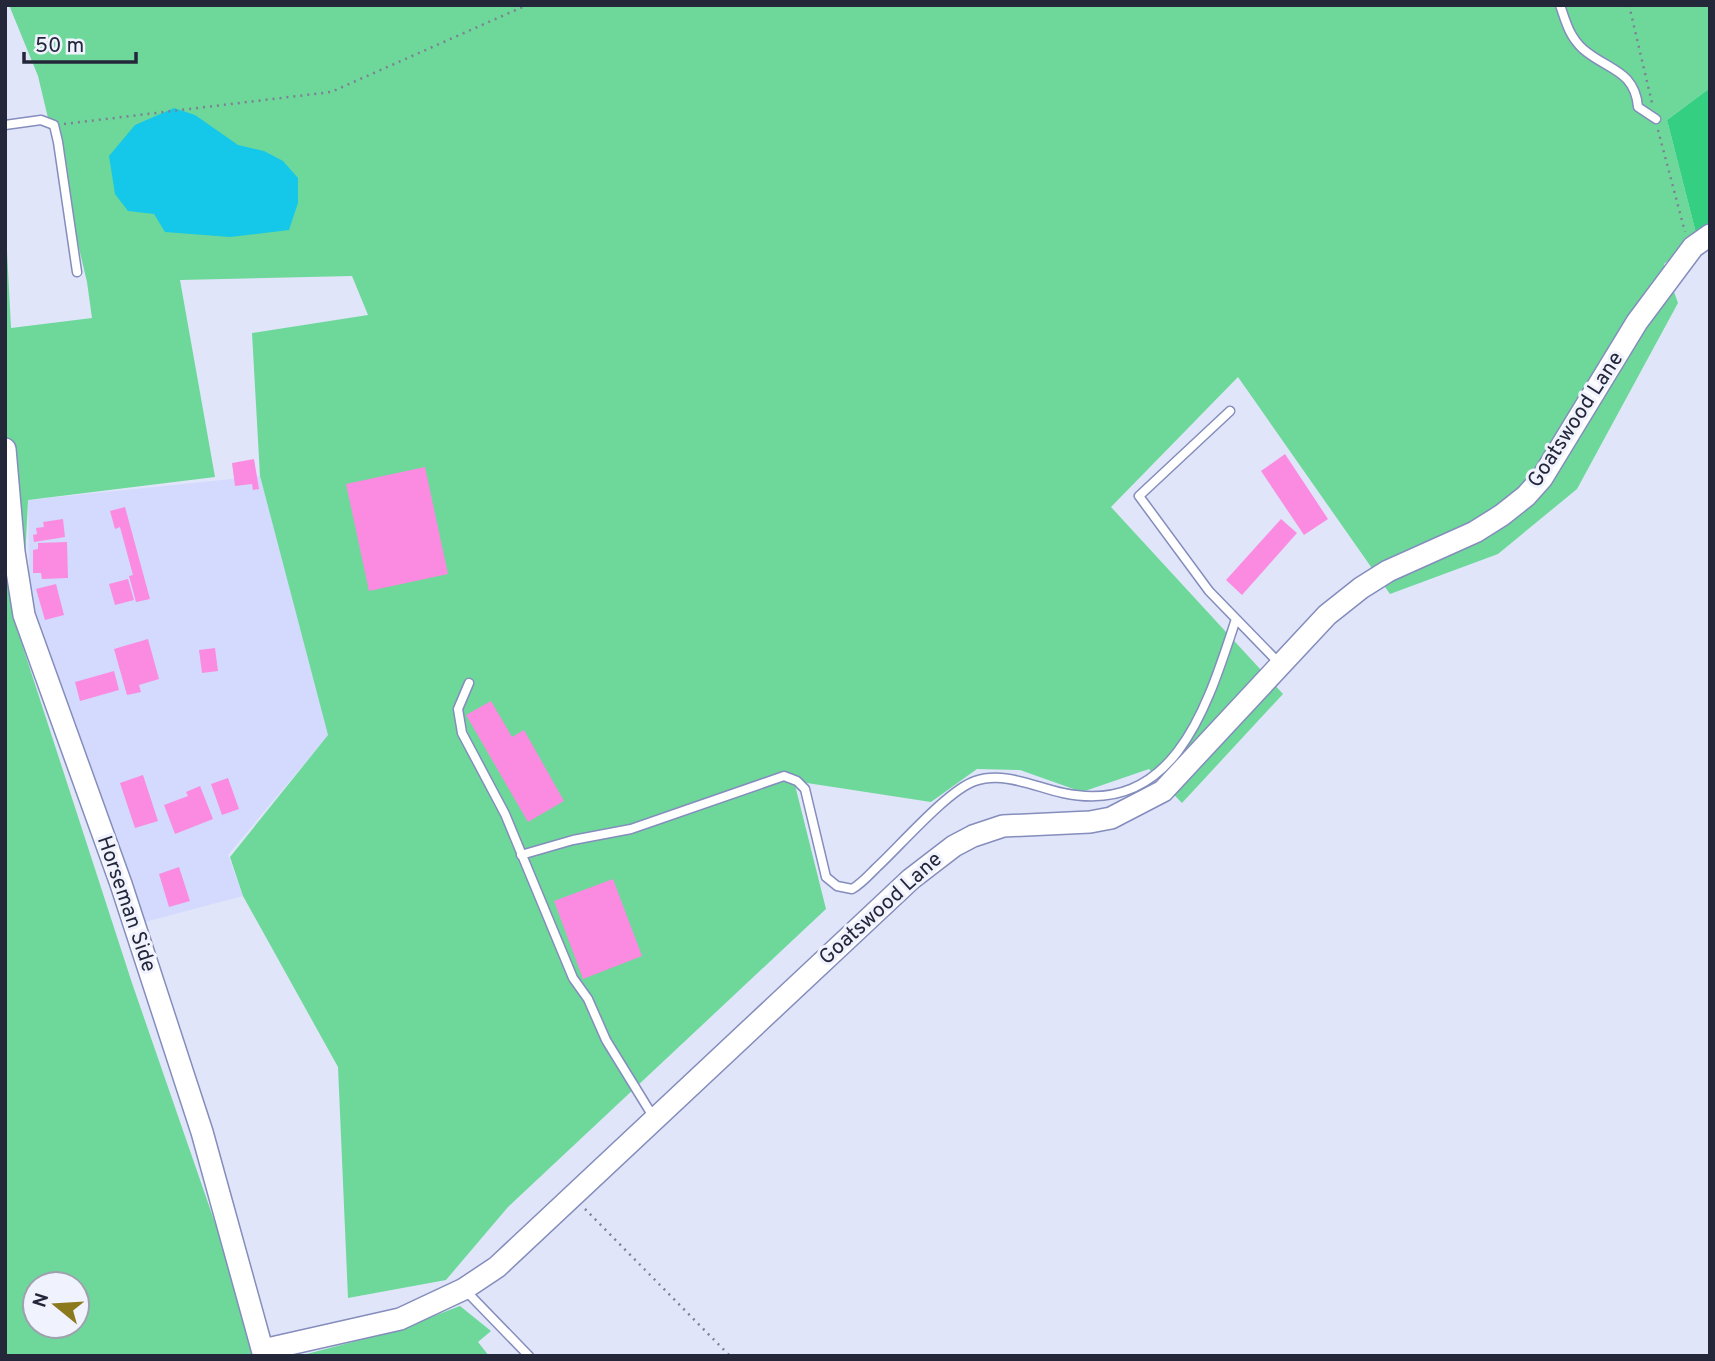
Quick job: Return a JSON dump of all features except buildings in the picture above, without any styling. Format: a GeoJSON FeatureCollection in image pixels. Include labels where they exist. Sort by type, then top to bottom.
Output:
{"type":"FeatureCollection","features":[{"type":"Feature","properties":{"kind":"street","name":"Goatswood Lane"},"geometry":{"type":"LineString","coordinates":[[264,1353],[400,1319],[464,1290],[497,1267],[911,879],[954,846],[1003,826],[1090,822],[1111,818],[1163,791],[1327,615],[1388,571],[1475,531],[1503,515],[1526,496],[1542,478],[1637,322],[1693,247],[1710,235]]}},
{"type":"Feature","properties":{"kind":"street","name":"Horseman Side"},"geometry":{"type":"LineString","coordinates":[[5,449],[14,552],[24,615],[121,884],[202,1132],[264,1353]]}},
{"type":"Feature","properties":{"kind":"lane"},"geometry":{"type":"LineString","coordinates":[[1560,5],[1565,25],[1575,40],[1585,51],[1632,82],[1637,92],[1638,107],[1656,119]]}},
{"type":"Feature","properties":{"kind":"lane"},"geometry":{"type":"LineString","coordinates":[[5,125],[41,120],[54,125],[77,272]]}},
{"type":"Feature","properties":{"kind":"lane"},"geometry":{"type":"LineString","coordinates":[[1230,411],[1139,496],[1209,591],[1280,663]]}},
{"type":"Feature","properties":{"kind":"lane"},"geometry":{"type":"LineString","coordinates":[[521,855],[573,840],[631,829],[784,776],[797,781],[805,789],[826,877],[837,886],[852,888],[893,853],[947,800],[975,780],[997,777],[1066,793],[1098,797],[1130,791],[1143,784],[1169,762],[1197,723],[1210,696],[1237,619]]}},
{"type":"Feature","properties":{"kind":"lane"},"geometry":{"type":"LineString","coordinates":[[468,683],[458,709],[462,733],[505,814],[573,978],[588,999],[606,1040],[654,1118]]}},
{"type":"Feature","properties":{"kind":"lane"},"geometry":{"type":"LineString","coordinates":[[464,1290],[529,1356]]}},
{"type":"Feature","properties":{"kind":"path"},"geometry":{"type":"LineString","coordinates":[[54,125],[331,92],[527,5]]}},
{"type":"Feature","properties":{"kind":"path"},"geometry":{"type":"LineString","coordinates":[[572,1195],[730,1356]]}},
{"type":"Feature","properties":{"kind":"shaded area"},"geometry":{"type":"Polygon","coordinates":[[[260,476],[328,735],[228,855],[243,896],[141,923],[30,636],[28,500],[260,476]]]}},
{"type":"Feature","properties":{"kind":"green space"},"geometry":{"type":"Polygon","coordinates":[[[9,5],[1710,5],[1710,88],[1667,120],[1697,237],[1664,264],[1678,303],[1577,489],[1498,554],[1390,594],[1238,377],[1111,507],[1283,694],[1182,803],[1149,769],[1082,792],[1020,770],[977,769],[931,802],[794,781],[826,909],[508,1207],[446,1280],[348,1298],[338,1067],[243,896],[230,857],[328,735],[260,476],[252,333],[368,315],[352,276],[180,280],[215,477],[28,500],[21,641],[132,983],[261,1356],[5,1356],[5,212],[11,328],[92,318],[87,282],[38,76],[9,5]]]}},
{"type":"Feature","properties":{"kind":"green space"},"geometry":{"type":"Polygon","coordinates":[[[1710,88],[1710,226],[1697,237],[1667,120],[1710,88]]]}},
{"type":"Feature","properties":{"kind":"green space"},"geometry":{"type":"Polygon","coordinates":[[[460,1306],[491,1331],[478,1342],[489,1356],[299,1356],[394,1331],[460,1306]]]}},
{"type":"Feature","properties":{"kind":"water"},"geometry":{"type":"Polygon","coordinates":[[[174,108],[195,115],[238,145],[264,151],[283,161],[298,178],[298,203],[289,230],[230,237],[165,232],[154,214],[128,211],[115,194],[109,156],[135,125],[174,108]]]}}]}
